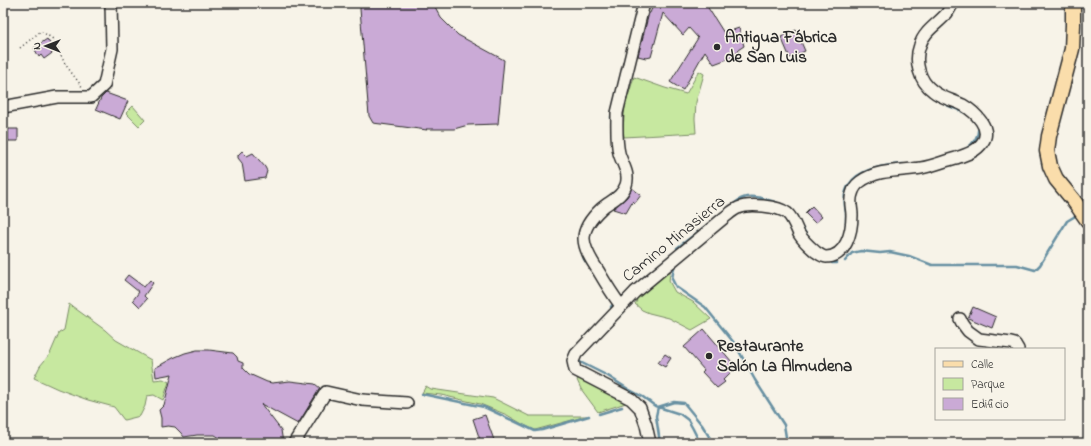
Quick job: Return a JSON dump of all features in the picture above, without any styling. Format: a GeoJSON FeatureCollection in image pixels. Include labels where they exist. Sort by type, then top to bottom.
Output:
{"type":"FeatureCollection","features":[{"type":"Feature","properties":{"kind":"main road"},"geometry":{"type":"LineString","coordinates":[[1073,3],[1072,49],[1048,136],[1047,151],[1050,166],[1056,179],[1088,221]]}},
{"type":"Feature","properties":{"kind":"street"},"geometry":{"type":"LineString","coordinates":[[3,107],[57,97],[91,97],[104,85],[112,49],[111,3]]}},
{"type":"Feature","properties":{"kind":"street","name":"Camino Minasierra"},"geometry":{"type":"LineString","coordinates":[[621,306],[589,257],[584,236],[588,224],[594,216],[620,194],[626,186],[627,174],[618,146],[617,113],[644,3]]}},
{"type":"Feature","properties":{"kind":"street","name":"Camino Minasierra"},"geometry":{"type":"LineString","coordinates":[[650,443],[640,408],[631,399],[575,370],[573,361],[576,354],[635,292],[737,208],[757,205],[778,209],[787,213],[806,244],[818,254],[825,257],[836,255],[842,250],[849,234],[852,214],[850,202],[851,195],[860,182],[882,173],[927,167],[965,155],[976,149],[985,137],[985,129],[982,122],[964,106],[933,92],[919,71],[918,52],[924,36],[947,14],[953,3]]}},
{"type":"Feature","properties":{"kind":"street"},"geometry":{"type":"LineString","coordinates":[[960,319],[968,330],[979,339],[1011,342],[1015,344],[1017,348]]}},
{"type":"Feature","properties":{"kind":"street"},"geometry":{"type":"LineString","coordinates":[[294,443],[326,392],[362,400],[407,403]]}},
{"type":"Feature","properties":{"kind":"path"},"geometry":{"type":"LineString","coordinates":[[20,48],[41,31],[53,39],[65,64],[91,97]]}},
{"type":"Feature","properties":{"kind":"green space"},"geometry":{"type":"Polygon","coordinates":[[[699,71],[704,74],[696,102],[696,133],[624,137],[623,128],[625,106],[634,77],[686,94],[699,71]]]}},
{"type":"Feature","properties":{"kind":"green space"},"geometry":{"type":"Polygon","coordinates":[[[133,106],[145,120],[139,126],[126,113],[133,106]]]}},
{"type":"Feature","properties":{"kind":"green space"},"geometry":{"type":"Polygon","coordinates":[[[671,266],[669,281],[675,292],[693,302],[711,319],[692,330],[669,318],[642,310],[635,304],[637,301],[634,298],[671,266]]]}},
{"type":"Feature","properties":{"kind":"green space"},"geometry":{"type":"Polygon","coordinates":[[[69,304],[105,330],[116,340],[151,360],[154,380],[163,379],[169,382],[163,400],[154,395],[147,396],[145,406],[140,416],[124,420],[114,407],[88,400],[34,378],[40,366],[50,354],[59,333],[64,330],[69,304]]]}},
{"type":"Feature","properties":{"kind":"green space"},"geometry":{"type":"Polygon","coordinates":[[[579,377],[629,402],[598,412],[581,389],[577,380],[579,377]]]}},
{"type":"Feature","properties":{"kind":"green space"},"geometry":{"type":"Polygon","coordinates":[[[426,386],[431,389],[493,398],[529,416],[587,416],[535,430],[507,415],[480,404],[441,395],[422,393],[426,386]]]}},
{"type":"Feature","properties":{"kind":"building"},"geometry":{"type":"Polygon","coordinates":[[[361,3],[433,3],[441,18],[458,35],[504,60],[498,124],[468,125],[454,129],[426,129],[427,130],[373,123],[369,116],[360,9],[361,3]]]}},
{"type":"Feature","properties":{"kind":"building","name":"Antigua Fábrica de San Luis"},"geometry":{"type":"Polygon","coordinates":[[[654,3],[705,3],[724,33],[739,28],[744,46],[738,50],[739,52],[732,55],[733,57],[714,64],[705,51],[683,90],[670,82],[698,38],[689,28],[683,35],[663,13],[651,57],[646,58],[638,56],[649,13],[654,3]]]}},
{"type":"Feature","properties":{"kind":"building"},"geometry":{"type":"Polygon","coordinates":[[[796,30],[805,51],[790,58],[781,37],[796,30]]]}},
{"type":"Feature","properties":{"kind":"building"},"geometry":{"type":"Polygon","coordinates":[[[47,39],[55,51],[44,59],[41,55],[39,57],[34,48],[47,39]]]}},
{"type":"Feature","properties":{"kind":"building"},"geometry":{"type":"Polygon","coordinates":[[[106,93],[128,101],[120,119],[96,109],[101,98],[106,93]]]}},
{"type":"Feature","properties":{"kind":"building"},"geometry":{"type":"Polygon","coordinates":[[[8,129],[18,129],[18,141],[8,141],[8,129]]]}},
{"type":"Feature","properties":{"kind":"building"},"geometry":{"type":"Polygon","coordinates":[[[242,151],[247,156],[253,153],[265,167],[267,171],[265,178],[245,181],[242,163],[238,158],[238,155],[242,151]]]}},
{"type":"Feature","properties":{"kind":"building"},"geometry":{"type":"Polygon","coordinates":[[[632,188],[641,195],[635,203],[633,201],[626,213],[613,209],[627,197],[632,188]]]}},
{"type":"Feature","properties":{"kind":"building"},"geometry":{"type":"Polygon","coordinates":[[[812,206],[822,217],[815,223],[805,213],[812,206]]]}},
{"type":"Feature","properties":{"kind":"building"},"geometry":{"type":"Polygon","coordinates":[[[128,275],[144,287],[150,280],[153,283],[144,296],[147,299],[140,307],[133,300],[139,292],[124,280],[128,275]]]}},
{"type":"Feature","properties":{"kind":"building"},"geometry":{"type":"Polygon","coordinates":[[[973,307],[996,317],[992,328],[968,318],[973,307]]]}},
{"type":"Feature","properties":{"kind":"building"},"geometry":{"type":"Polygon","coordinates":[[[704,329],[732,362],[731,372],[723,380],[725,382],[717,388],[702,372],[704,370],[684,347],[704,329]]]}},
{"type":"Feature","properties":{"kind":"building"},"geometry":{"type":"Polygon","coordinates":[[[197,350],[233,353],[237,357],[238,361],[243,363],[243,368],[249,374],[267,382],[272,383],[290,381],[315,384],[320,388],[298,424],[261,404],[281,430],[283,443],[228,443],[215,435],[184,437],[175,427],[161,427],[159,410],[164,405],[172,374],[156,377],[155,368],[173,358],[197,350]]]}},
{"type":"Feature","properties":{"kind":"building"},"geometry":{"type":"Polygon","coordinates":[[[665,354],[671,358],[665,367],[658,363],[665,354]]]}},
{"type":"Feature","properties":{"kind":"building"},"geometry":{"type":"Polygon","coordinates":[[[485,415],[494,440],[481,443],[473,419],[485,415]]]}},
{"type":"Feature","properties":{"kind":"waterway"},"geometry":{"type":"LineString","coordinates":[[933,97],[966,113]]}},
{"type":"Feature","properties":{"kind":"waterway"},"geometry":{"type":"LineString","coordinates":[[612,111],[612,126]]}},
{"type":"Feature","properties":{"kind":"waterway"},"geometry":{"type":"LineString","coordinates":[[966,149],[976,139],[978,125]]}},
{"type":"Feature","properties":{"kind":"waterway"},"geometry":{"type":"LineString","coordinates":[[846,229],[845,196],[846,191],[855,178],[862,173],[878,167],[903,164]]}},
{"type":"Feature","properties":{"kind":"waterway"},"geometry":{"type":"LineString","coordinates":[[732,205],[747,197],[762,198],[780,204]]}},
{"type":"Feature","properties":{"kind":"waterway"},"geometry":{"type":"LineString","coordinates":[[845,261],[852,253],[861,251],[880,253],[890,252],[909,256],[932,265],[1017,265],[1035,270],[1040,265],[1067,221],[1077,215]]}},
{"type":"Feature","properties":{"kind":"waterway"},"geometry":{"type":"LineString","coordinates":[[677,248],[711,222]]}},
{"type":"Feature","properties":{"kind":"waterway"},"geometry":{"type":"LineString","coordinates":[[801,226],[810,240]]}},
{"type":"Feature","properties":{"kind":"waterway"},"geometry":{"type":"LineString","coordinates":[[582,253],[589,266]]}},
{"type":"Feature","properties":{"kind":"waterway"},"geometry":{"type":"LineString","coordinates":[[832,263],[837,263]]}},
{"type":"Feature","properties":{"kind":"waterway"},"geometry":{"type":"LineString","coordinates":[[674,267],[672,279],[676,287],[705,307],[735,344],[755,380],[784,425],[787,443]]}},
{"type":"Feature","properties":{"kind":"waterway"},"geometry":{"type":"LineString","coordinates":[[611,307],[613,304],[612,300]]}},
{"type":"Feature","properties":{"kind":"waterway"},"geometry":{"type":"LineString","coordinates":[[580,362],[608,376],[655,406],[680,414],[688,420],[700,443]]}},
{"type":"Feature","properties":{"kind":"waterway"},"geometry":{"type":"LineString","coordinates":[[422,394],[484,407],[535,431],[589,416]]}},
{"type":"Feature","properties":{"kind":"waterway"},"geometry":{"type":"LineString","coordinates":[[660,443],[656,416],[658,407],[674,402],[684,403],[702,425],[713,443]]}},
{"type":"Feature","properties":{"kind":"waterway"},"geometry":{"type":"LineString","coordinates":[[599,414],[622,407]]}},
{"type":"Feature","properties":{"kind":"place","name":"Antigua Fábrica de San Luis"},"geometry":{"type":"Point","coordinates":[717,47]}},
{"type":"Feature","properties":{"kind":"place","name":"Restaurante Salón La Almudena"},"geometry":{"type":"Point","coordinates":[709,356]}}]}
